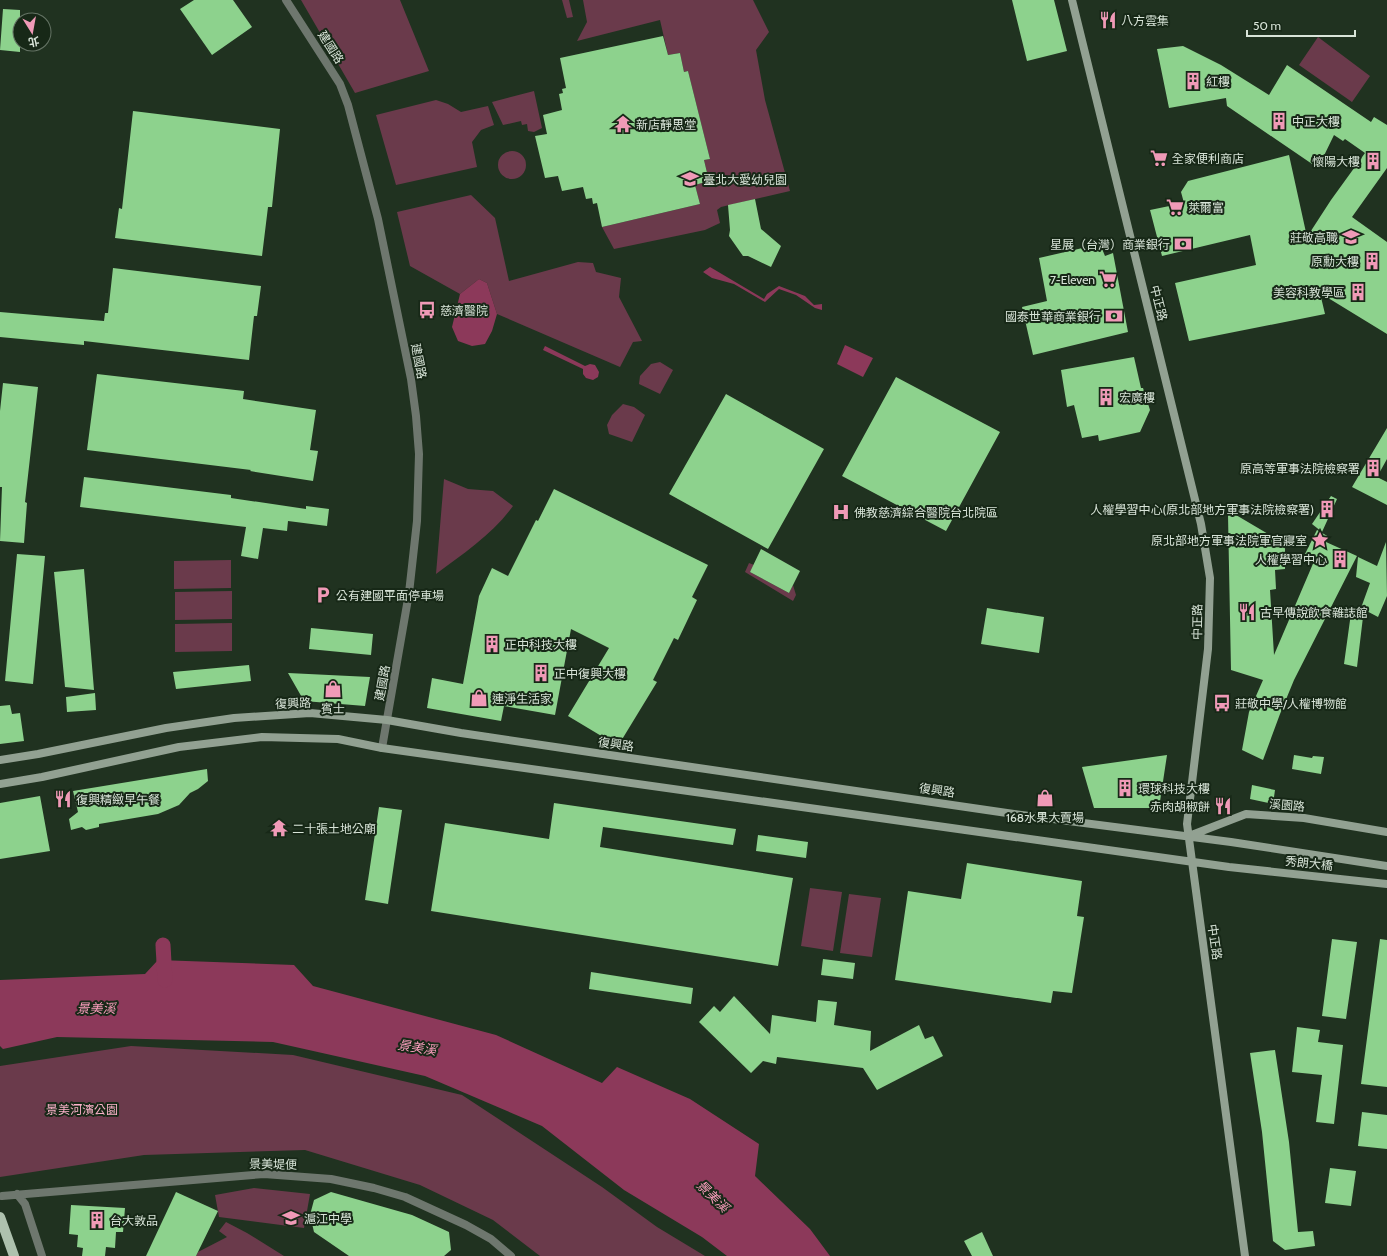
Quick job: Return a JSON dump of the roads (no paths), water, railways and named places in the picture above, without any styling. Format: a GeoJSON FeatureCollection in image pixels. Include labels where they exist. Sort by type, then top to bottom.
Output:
{"type":"FeatureCollection","features":[{"type":"Feature","properties":{"kind":"main road","name":"中正路"},"geometry":{"type":"LineString","coordinates":[[1072,0],[1201,524],[1210,578],[1208,649],[1187,824],[1245,1256]]}},
{"type":"Feature","properties":{"kind":"main road","name":"復興路"},"geometry":{"type":"LineString","coordinates":[[0,760],[38,754],[166,728],[234,718],[310,713],[388,720],[476,735],[984,809],[1231,842]]}},
{"type":"Feature","properties":{"kind":"main road"},"geometry":{"type":"LineString","coordinates":[[0,784],[42,777],[179,747],[262,737],[338,739],[382,748],[1192,862]]}},
{"type":"Feature","properties":{"kind":"main road","name":"溪園路"},"geometry":{"type":"LineString","coordinates":[[1189,836],[1246,814],[1304,818],[1387,832]]}},
{"type":"Feature","properties":{"kind":"main road","name":"秀朗大橋"},"geometry":{"type":"LineString","coordinates":[[1231,842],[1387,866]]}},
{"type":"Feature","properties":{"kind":"main road","name":"秀朗大橋"},"geometry":{"type":"LineString","coordinates":[[1192,862],[1387,884]]}},
{"type":"Feature","properties":{"kind":"main road"},"geometry":{"type":"LineString","coordinates":[[0,1217],[14,1256]]}},
{"type":"Feature","properties":{"kind":"street","name":"建國路"},"geometry":{"type":"LineString","coordinates":[[286,0],[340,84],[348,105],[378,219],[411,379],[416,416],[419,454],[417,521],[409,593],[382,748]]}},
{"type":"Feature","properties":{"kind":"street","name":"景美堤便"},"geometry":{"type":"LineString","coordinates":[[2,1196],[264,1174],[331,1179],[374,1188],[405,1197],[466,1225],[491,1239],[511,1256]]}},
{"type":"Feature","properties":{"kind":"street"},"geometry":{"type":"LineString","coordinates":[[17,1194],[25,1204],[42,1256]]}},
{"type":"Feature","properties":{"kind":"water"},"geometry":{"type":"Polygon","coordinates":[[[710,267],[764,299],[767,294],[779,286],[805,296],[814,305],[822,304],[822,310],[815,308],[796,295],[779,289],[765,302],[734,284],[712,278],[703,272],[710,267]]]}},
{"type":"Feature","properties":{"kind":"water"},"geometry":{"type":"Polygon","coordinates":[[[479,279],[487,283],[497,314],[492,331],[485,344],[472,346],[458,341],[452,327],[460,294],[479,279]]]}},
{"type":"Feature","properties":{"kind":"water"},"geometry":{"type":"Polygon","coordinates":[[[845,345],[873,358],[863,377],[837,364],[845,345]]]}},
{"type":"Feature","properties":{"kind":"water"},"geometry":{"type":"Polygon","coordinates":[[[545,346],[585,366],[590,364],[595,365],[599,372],[598,377],[593,380],[586,378],[583,374],[583,369],[543,350],[545,346]]]}},
{"type":"Feature","properties":{"kind":"water","name":"景美溪"},"geometry":{"type":"Polygon","coordinates":[[[158,960],[294,965],[313,986],[496,1035],[602,1083],[617,1067],[690,1099],[759,1144],[755,1176],[810,1229],[830,1256],[727,1256],[702,1237],[624,1190],[542,1126],[425,1076],[273,1042],[57,1037],[3,1049],[0,1046],[0,980],[145,974],[158,960]]]}},
{"type":"Feature","properties":{"kind":"waterway"},"geometry":{"type":"LineString","coordinates":[[163,945],[165,980]]}},
{"type":"Feature","properties":{"kind":"place","name":"八方雲集"},"geometry":{"type":"Point","coordinates":[1108,20]}},
{"type":"Feature","properties":{"kind":"place","name":"紅樓"},"geometry":{"type":"Point","coordinates":[1193,81]}},
{"type":"Feature","properties":{"kind":"place","name":"中正大樓"},"geometry":{"type":"Point","coordinates":[1279,121]}},
{"type":"Feature","properties":{"kind":"place","name":"新店靜思堂"},"geometry":{"type":"Point","coordinates":[623,124]}},
{"type":"Feature","properties":{"kind":"place","name":"全家便利商店"},"geometry":{"type":"Point","coordinates":[1159,158]}},
{"type":"Feature","properties":{"kind":"place","name":"懷陽大樓"},"geometry":{"type":"Point","coordinates":[1373,161]}},
{"type":"Feature","properties":{"kind":"place","name":"臺北大愛幼兒園"},"geometry":{"type":"Point","coordinates":[690,179]}},
{"type":"Feature","properties":{"kind":"place","name":"萊爾富"},"geometry":{"type":"Point","coordinates":[1175,207]}},
{"type":"Feature","properties":{"kind":"place","name":"莊敬高職"},"geometry":{"type":"Point","coordinates":[1351,237]}},
{"type":"Feature","properties":{"kind":"place","name":"星展（台灣）商業銀行"},"geometry":{"type":"Point","coordinates":[1183,244]}},
{"type":"Feature","properties":{"kind":"place","name":"原勳大樓"},"geometry":{"type":"Point","coordinates":[1372,261]}},
{"type":"Feature","properties":{"kind":"place","name":"7-Eleven"},"geometry":{"type":"Point","coordinates":[1108,279]}},
{"type":"Feature","properties":{"kind":"place","name":"美容科教學區"},"geometry":{"type":"Point","coordinates":[1358,292]}},
{"type":"Feature","properties":{"kind":"place","name":"慈濟醫院"},"geometry":{"type":"Point","coordinates":[427,310]}},
{"type":"Feature","properties":{"kind":"place","name":"國泰世華商業銀行"},"geometry":{"type":"Point","coordinates":[1114,316]}},
{"type":"Feature","properties":{"kind":"place","name":"宏廣樓"},"geometry":{"type":"Point","coordinates":[1106,397]}},
{"type":"Feature","properties":{"kind":"place","name":"原高等軍事法院檢察署"},"geometry":{"type":"Point","coordinates":[1373,468]}},
{"type":"Feature","properties":{"kind":"place","name":"人權學習中心(原北部地方軍事法院檢察署)"},"geometry":{"type":"Point","coordinates":[1327,509]}},
{"type":"Feature","properties":{"kind":"place","name":"佛教慈濟綜合醫院台北院區"},"geometry":{"type":"Point","coordinates":[841,512]}},
{"type":"Feature","properties":{"kind":"place","name":"原北部地方軍事法院軍官寢室"},"geometry":{"type":"Point","coordinates":[1320,540]}},
{"type":"Feature","properties":{"kind":"place","name":"人權學習中心"},"geometry":{"type":"Point","coordinates":[1340,559]}},
{"type":"Feature","properties":{"kind":"place","name":"公有建國平面停車場"},"geometry":{"type":"Point","coordinates":[323,595]}},
{"type":"Feature","properties":{"kind":"place","name":"古早傳說飲食雜誌館"},"geometry":{"type":"Point","coordinates":[1247,612]}},
{"type":"Feature","properties":{"kind":"place","name":"正中科技大樓"},"geometry":{"type":"Point","coordinates":[492,644]}},
{"type":"Feature","properties":{"kind":"place","name":"正中復興大樓"},"geometry":{"type":"Point","coordinates":[541,673]}},
{"type":"Feature","properties":{"kind":"place","name":"賓士"},"geometry":{"type":"Point","coordinates":[333,689]}},
{"type":"Feature","properties":{"kind":"place","name":"連淨生活家"},"geometry":{"type":"Point","coordinates":[479,698]}},
{"type":"Feature","properties":{"kind":"place","name":"莊敬中學/人權博物館"},"geometry":{"type":"Point","coordinates":[1222,703]}},
{"type":"Feature","properties":{"kind":"place","name":"環球科技大樓"},"geometry":{"type":"Point","coordinates":[1125,788]}},
{"type":"Feature","properties":{"kind":"place","name":"168水果大賣場"},"geometry":{"type":"Point","coordinates":[1045,798]}},
{"type":"Feature","properties":{"kind":"place","name":"復興精緻早午餐"},"geometry":{"type":"Point","coordinates":[63,799]}},
{"type":"Feature","properties":{"kind":"place","name":"赤肉胡椒餅"},"geometry":{"type":"Point","coordinates":[1223,806]}},
{"type":"Feature","properties":{"kind":"place","name":"二十張土地公廟"},"geometry":{"type":"Point","coordinates":[279,828]}},
{"type":"Feature","properties":{"kind":"place","name":"滬江中學"},"geometry":{"type":"Point","coordinates":[291,1218]}},
{"type":"Feature","properties":{"kind":"place","name":"台大敦品"},"geometry":{"type":"Point","coordinates":[97,1220]}},
{"type":"Feature","properties":{"kind":"park label","name":"景美河濱公園"},"geometry":{"type":"Point","coordinates":[82,1109]}}]}
